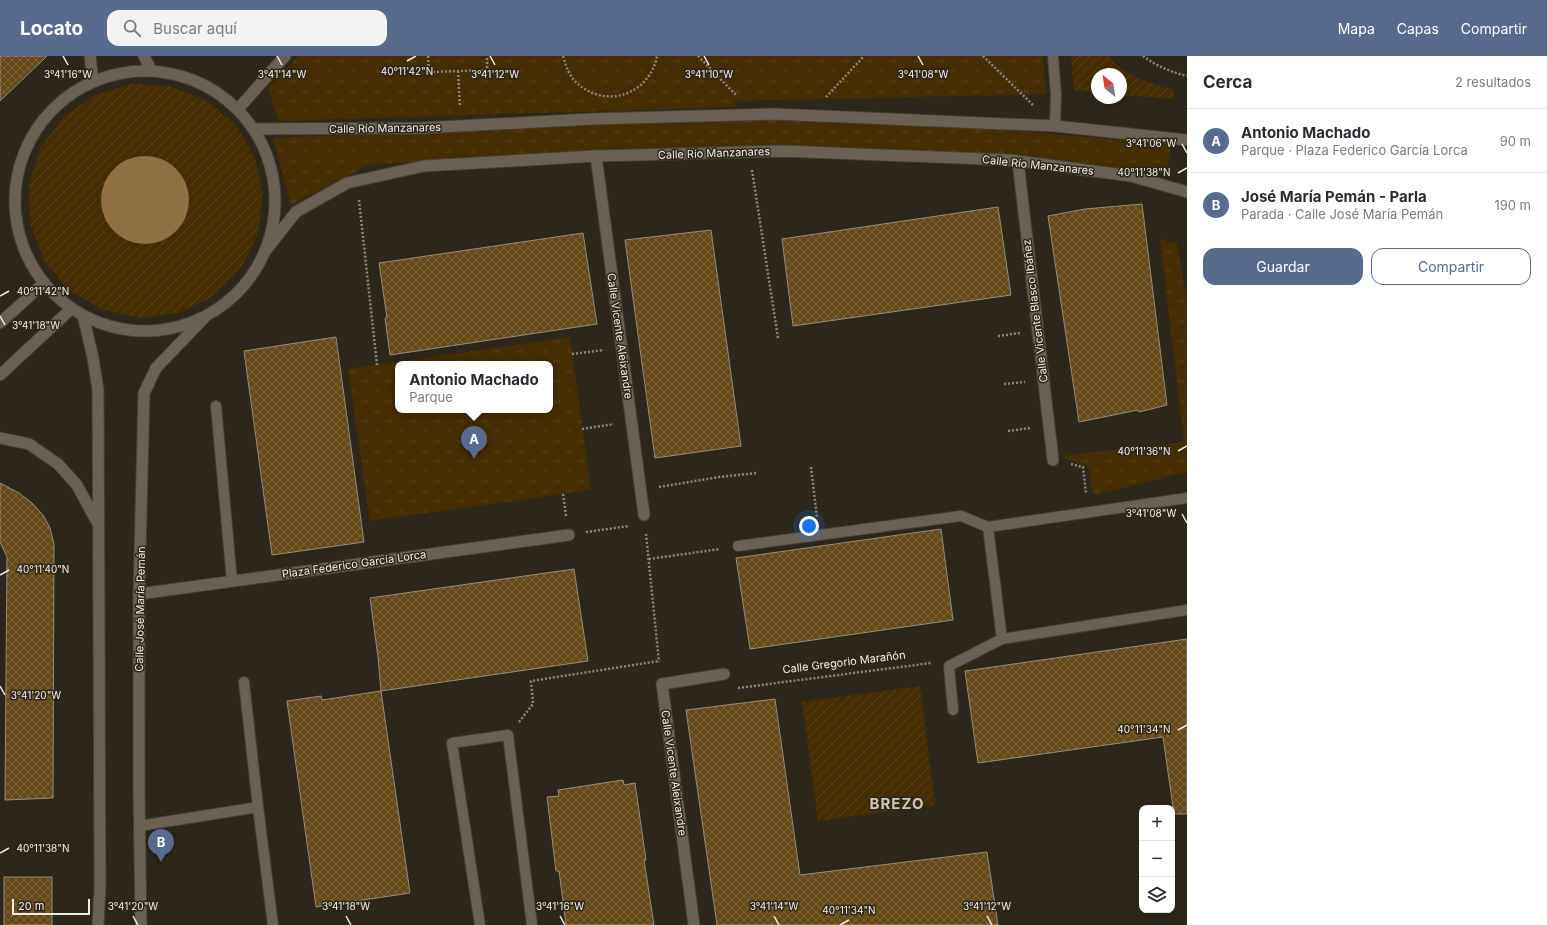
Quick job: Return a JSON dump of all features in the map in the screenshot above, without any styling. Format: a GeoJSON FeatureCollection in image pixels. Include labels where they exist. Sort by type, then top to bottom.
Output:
{"type":"FeatureCollection","features":[{"type":"Feature","properties":{"kind":"street"},"geometry":{"type":"LineString","coordinates":[[90,56],[93,81]]}},
{"type":"Feature","properties":{"kind":"street"},"geometry":{"type":"LineString","coordinates":[[144,56],[151,70]]}},
{"type":"Feature","properties":{"kind":"street"},"geometry":{"type":"LineString","coordinates":[[238,109],[285,56]]}},
{"type":"Feature","properties":{"kind":"street"},"geometry":{"type":"LineString","coordinates":[[151,70],[188,78],[217,92],[238,109],[254,129],[269,159],[276,190],[274,222],[266,250],[249,280],[230,301],[206,316],[166,330],[135,332],[101,324],[71,309],[43,284],[24,252],[15,221],[14,192],[18,167],[29,142],[42,120],[62,100],[93,81],[125,72],[151,70]]}},
{"type":"Feature","properties":{"kind":"street","name":"Calle Río Manzanares"},"geometry":{"type":"LineString","coordinates":[[254,129],[422,128],[592,119],[754,114],[1055,126],[1187,140]]}},
{"type":"Feature","properties":{"kind":"street","name":"Calle Río Manzanares"},"geometry":{"type":"LineString","coordinates":[[266,250],[296,212],[347,183],[424,166],[596,156],[782,151],[1010,160],[1132,176],[1187,192]]}},
{"type":"Feature","properties":{"kind":"street","name":"Calle Vicente Aleixandre"},"geometry":{"type":"LineString","coordinates":[[596,156],[645,520]]}},
{"type":"Feature","properties":{"kind":"street","name":"Calle Vicente Blasco Ibáñez"},"geometry":{"type":"LineString","coordinates":[[1018,162],[1053,460]]}},
{"type":"Feature","properties":{"kind":"street"},"geometry":{"type":"LineString","coordinates":[[0,323],[43,284]]}},
{"type":"Feature","properties":{"kind":"street"},"geometry":{"type":"LineString","coordinates":[[0,376],[71,309]]}},
{"type":"Feature","properties":{"kind":"street"},"geometry":{"type":"LineString","coordinates":[[83,315],[93,358],[98,390],[100,878],[98,925]]}},
{"type":"Feature","properties":{"kind":"street","name":"Calle José María Pemán"},"geometry":{"type":"LineString","coordinates":[[140,925],[139,594],[144,393],[156,368],[206,316]]}},
{"type":"Feature","properties":{"kind":"street"},"geometry":{"type":"LineString","coordinates":[[0,438],[29,444],[58,464],[77,485],[98,524]]}},
{"type":"Feature","properties":{"kind":"street","name":"Plaza Federico García Lorca"},"geometry":{"type":"LineString","coordinates":[[139,594],[569,535]]}},
{"type":"Feature","properties":{"kind":"street"},"geometry":{"type":"LineString","coordinates":[[662,684],[724,674]]}},
{"type":"Feature","properties":{"kind":"street","name":"Calle Vicente Aleixandre"},"geometry":{"type":"LineString","coordinates":[[662,684],[694,925]]}},
{"type":"Feature","properties":{"kind":"lane"},"geometry":{"type":"LineString","coordinates":[[1053,56],[1056,94],[1055,126]]}},
{"type":"Feature","properties":{"kind":"lane"},"geometry":{"type":"LineString","coordinates":[[216,406],[232,581]]}},
{"type":"Feature","properties":{"kind":"lane"},"geometry":{"type":"LineString","coordinates":[[738,546],[961,516],[988,527],[1187,498]]}},
{"type":"Feature","properties":{"kind":"lane"},"geometry":{"type":"LineString","coordinates":[[988,527],[1002,639]]}},
{"type":"Feature","properties":{"kind":"lane"},"geometry":{"type":"LineString","coordinates":[[954,710],[949,666],[1002,639],[1187,610]]}},
{"type":"Feature","properties":{"kind":"lane"},"geometry":{"type":"LineString","coordinates":[[244,682],[273,925]]}},
{"type":"Feature","properties":{"kind":"lane"},"geometry":{"type":"LineString","coordinates":[[480,925],[452,743],[508,735],[532,925]]}},
{"type":"Feature","properties":{"kind":"lane"},"geometry":{"type":"LineString","coordinates":[[139,826],[258,807]]}},
{"type":"Feature","properties":{"kind":"path"},"geometry":{"type":"LineString","coordinates":[[428,56],[429,72],[487,70],[487,56]]}},
{"type":"Feature","properties":{"kind":"path"},"geometry":{"type":"LineString","coordinates":[[563,56],[568,70],[576,83],[588,91],[610,97],[620,96],[635,90],[647,80],[655,66],[657,56]]}},
{"type":"Feature","properties":{"kind":"path"},"geometry":{"type":"LineString","coordinates":[[698,56],[754,114]]}},
{"type":"Feature","properties":{"kind":"path"},"geometry":{"type":"LineString","coordinates":[[809,115],[864,56]]}},
{"type":"Feature","properties":{"kind":"path"},"geometry":{"type":"LineString","coordinates":[[983,56],[1055,126]]}},
{"type":"Feature","properties":{"kind":"path"},"geometry":{"type":"LineString","coordinates":[[1143,56],[1150,62],[1187,76]]}},
{"type":"Feature","properties":{"kind":"path"},"geometry":{"type":"LineString","coordinates":[[458,70],[461,126]]}},
{"type":"Feature","properties":{"kind":"path"},"geometry":{"type":"LineString","coordinates":[[749,152],[778,338]]}},
{"type":"Feature","properties":{"kind":"path"},"geometry":{"type":"LineString","coordinates":[[357,181],[377,365]]}},
{"type":"Feature","properties":{"kind":"path"},"geometry":{"type":"LineString","coordinates":[[572,354],[622,347]]}},
{"type":"Feature","properties":{"kind":"path"},"geometry":{"type":"LineString","coordinates":[[582,429],[632,422]]}},
{"type":"Feature","properties":{"kind":"path"},"geometry":{"type":"LineString","coordinates":[[1053,460],[1083,467],[1088,512]]}},
{"type":"Feature","properties":{"kind":"path"},"geometry":{"type":"LineString","coordinates":[[811,467],[819,535]]}},
{"type":"Feature","properties":{"kind":"path"},"geometry":{"type":"LineString","coordinates":[[641,490],[719,477],[757,473]]}},
{"type":"Feature","properties":{"kind":"path"},"geometry":{"type":"LineString","coordinates":[[569,535],[645,520],[662,684]]}},
{"type":"Feature","properties":{"kind":"path"},"geometry":{"type":"LineString","coordinates":[[649,559],[738,546]]}},
{"type":"Feature","properties":{"kind":"path"},"geometry":{"type":"LineString","coordinates":[[508,735],[533,704],[531,682],[659,662]]}},
{"type":"Feature","properties":{"kind":"path","name":"Calle Gregorio Marañón"},"geometry":{"type":"LineString","coordinates":[[735,688],[932,663]]}},
{"type":"Feature","properties":{"kind":"green space"},"geometry":{"type":"Polygon","coordinates":[[[299,56],[1043,56],[1046,94],[733,101],[737,107],[278,121],[268,88],[299,56]]]}},
{"type":"Feature","properties":{"kind":"green space"},"geometry":{"type":"Polygon","coordinates":[[[1071,56],[1109,56],[1122,68],[1091,68],[1091,91],[1074,90],[1071,56]]]}},
{"type":"Feature","properties":{"kind":"green space"},"geometry":{"type":"Polygon","coordinates":[[[1127,72],[1138,78],[1174,90],[1174,99],[1127,95],[1127,72]]]}},
{"type":"Feature","properties":{"kind":"green space"},"geometry":{"type":"Polygon","coordinates":[[[132,84],[170,86],[206,100],[236,125],[255,158],[263,195],[258,234],[241,268],[214,296],[179,313],[140,318],[103,310],[69,290],[44,261],[30,224],[29,186],[40,148],[63,117],[95,95],[132,84]]]}},
{"type":"Feature","properties":{"kind":"green space"},"geometry":{"type":"Polygon","coordinates":[[[750,118],[990,128],[1171,145],[1167,174],[877,148],[791,147],[463,159],[368,165],[291,205],[273,138],[750,118]]]}},
{"type":"Feature","properties":{"kind":"green space"},"geometry":{"type":"Polygon","coordinates":[[[1160,239],[1177,244],[1187,301],[1187,472],[1093,495],[1089,468],[1060,456],[1184,442],[1160,239]]]}},
{"type":"Feature","properties":{"kind":"green space"},"geometry":{"type":"Polygon","coordinates":[[[570,337],[591,490],[370,521],[348,369],[395,362],[395,413],[553,413],[553,361],[404,361],[570,337]]]}},
{"type":"Feature","properties":{"kind":"green space"},"geometry":{"type":"Polygon","coordinates":[[[920,686],[935,805],[818,821],[802,702],[920,686]]]}},
{"type":"Feature","properties":{"kind":"shaded area"},"geometry":{"type":"Polygon","coordinates":[[[145,156],[162,159],[176,169],[186,183],[189,200],[186,217],[176,231],[162,241],[145,244],[128,241],[114,231],[104,217],[101,200],[104,183],[114,169],[128,159],[145,156]]]}},
{"type":"Feature","properties":{"kind":"building"},"geometry":{"type":"Polygon","coordinates":[[[0,56],[47,56],[0,101],[0,56]]]}},
{"type":"Feature","properties":{"kind":"building"},"geometry":{"type":"Polygon","coordinates":[[[1142,204],[1167,405],[1139,412],[1138,410],[1079,422],[1048,216],[1085,209],[1142,204]]]}},
{"type":"Feature","properties":{"kind":"building"},"geometry":{"type":"Polygon","coordinates":[[[998,207],[1011,295],[793,326],[782,239],[998,207]]]}},
{"type":"Feature","properties":{"kind":"building"},"geometry":{"type":"Polygon","coordinates":[[[711,230],[741,446],[655,458],[625,240],[711,230]]]}},
{"type":"Feature","properties":{"kind":"building"},"geometry":{"type":"Polygon","coordinates":[[[583,233],[597,324],[390,355],[385,318],[387,318],[379,263],[583,233]]]}},
{"type":"Feature","properties":{"kind":"building"},"geometry":{"type":"Polygon","coordinates":[[[336,337],[364,542],[272,555],[244,351],[336,337]]]}},
{"type":"Feature","properties":{"kind":"building"},"geometry":{"type":"Polygon","coordinates":[[[0,483],[19,493],[32,503],[43,515],[50,528],[54,544],[53,798],[5,800],[7,557],[0,542],[0,483]]]}},
{"type":"Feature","properties":{"kind":"building"},"geometry":{"type":"Polygon","coordinates":[[[941,529],[953,620],[750,649],[736,558],[941,529]]]}},
{"type":"Feature","properties":{"kind":"building"},"geometry":{"type":"Polygon","coordinates":[[[574,569],[588,661],[381,691],[370,598],[574,569]]]}},
{"type":"Feature","properties":{"kind":"building"},"geometry":{"type":"Polygon","coordinates":[[[1187,639],[1187,814],[1175,814],[1175,805],[1173,805],[1163,737],[978,763],[965,671],[1187,639]]]}},
{"type":"Feature","properties":{"kind":"building"},"geometry":{"type":"Polygon","coordinates":[[[381,691],[410,893],[316,907],[287,701],[321,696],[322,700],[381,691]]]}},
{"type":"Feature","properties":{"kind":"building"},"geometry":{"type":"Polygon","coordinates":[[[775,699],[800,875],[987,852],[998,925],[717,925],[686,710],[775,699]]]}},
{"type":"Feature","properties":{"kind":"building"},"geometry":{"type":"Polygon","coordinates":[[[623,780],[624,785],[635,783],[646,860],[644,860],[654,925],[566,925],[559,871],[556,871],[547,797],[559,796],[558,790],[623,780]]]}},
{"type":"Feature","properties":{"kind":"building"},"geometry":{"type":"Polygon","coordinates":[[[4,877],[52,877],[52,925],[4,925],[4,877]]]}},
{"type":"Feature","properties":{"kind":"place","name":"Antonio Machado"},"geometry":{"type":"Point","coordinates":[474,459]}},
{"type":"Feature","properties":{"kind":"place","name":"José María Pemán - Parla"},"geometry":{"type":"Point","coordinates":[161,862]}},
{"type":"Feature","properties":{"kind":"district","name":"BREZO"},"geometry":{"type":"Point","coordinates":[897,804]}}]}
